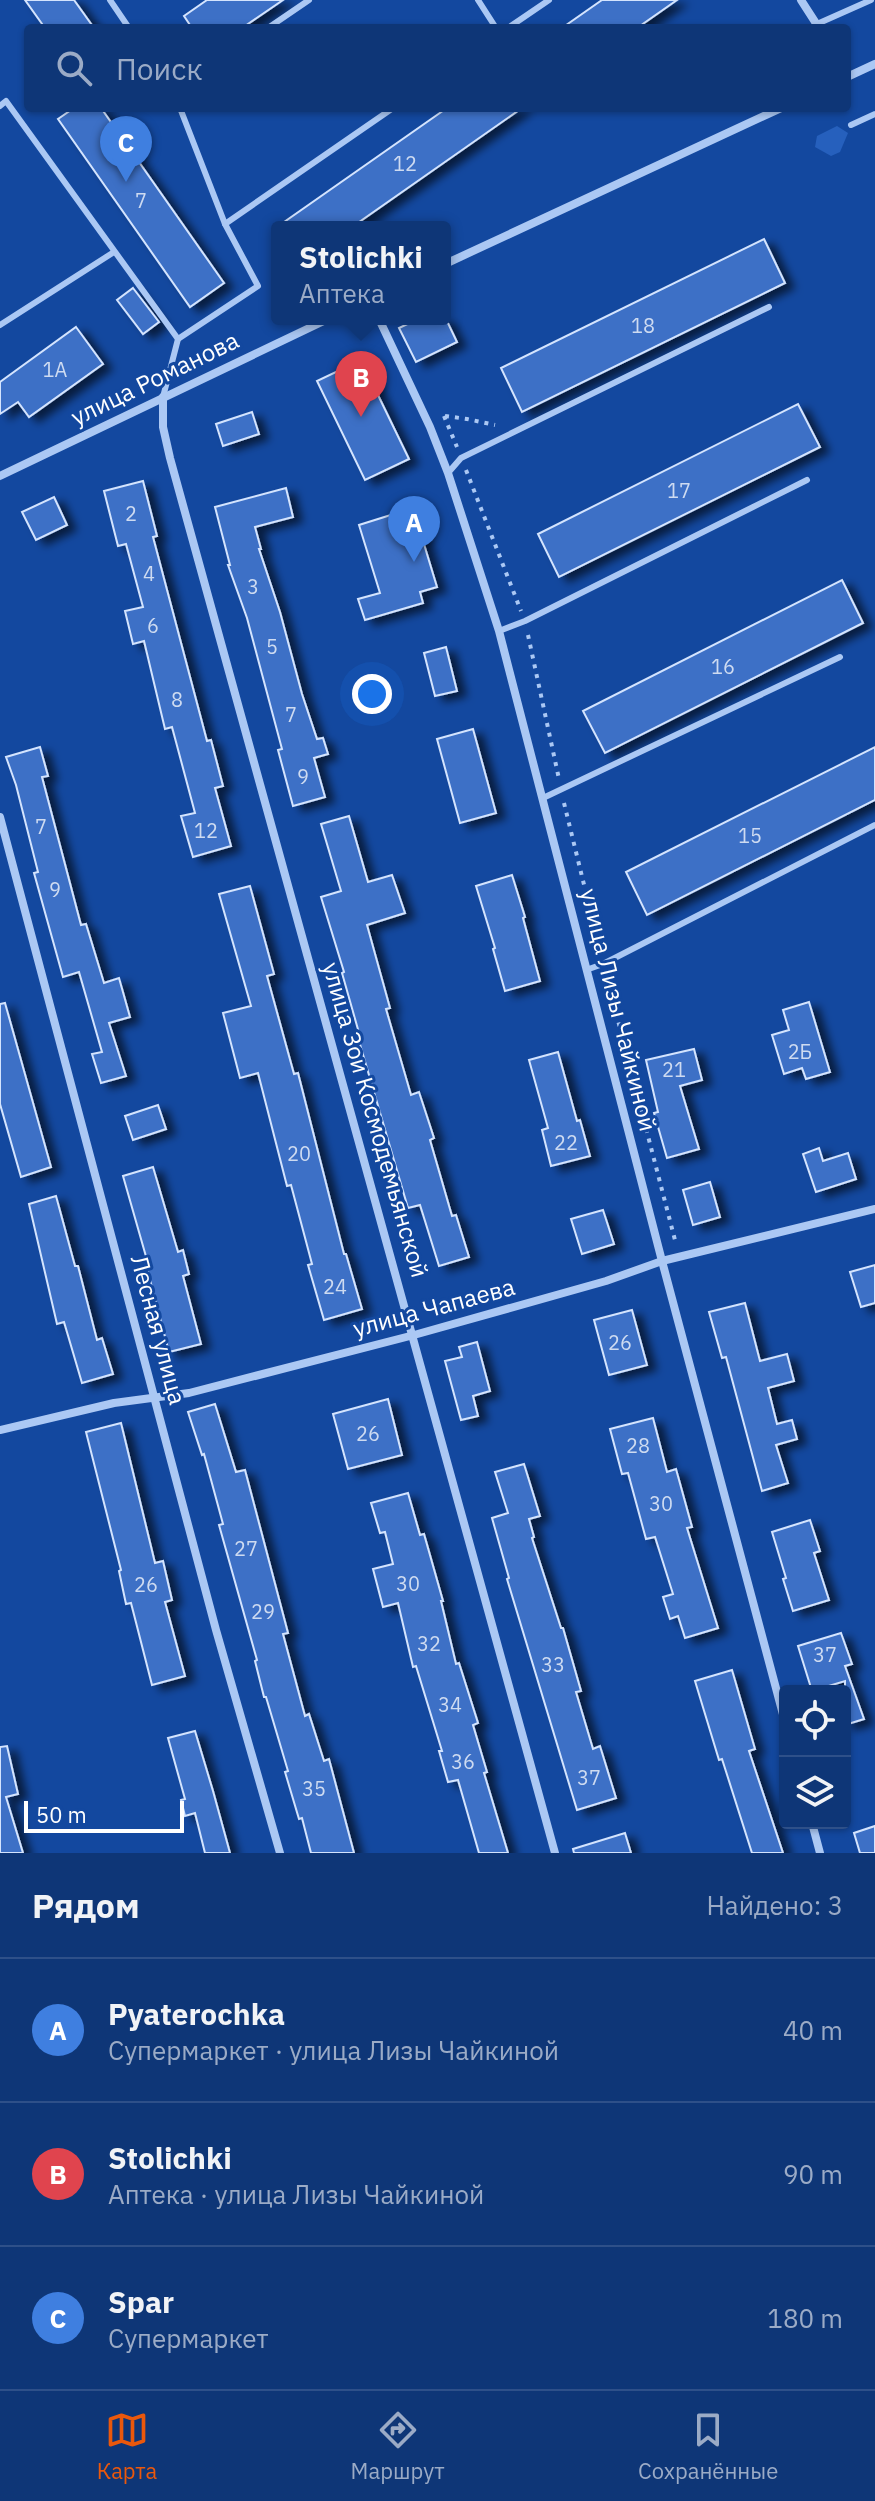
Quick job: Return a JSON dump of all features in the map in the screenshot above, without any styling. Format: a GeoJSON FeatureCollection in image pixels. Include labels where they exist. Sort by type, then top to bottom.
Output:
{"type":"FeatureCollection","features":[{"type":"Feature","properties":{"kind":"street"},"geometry":{"type":"LineString","coordinates":[[801,0],[817,24]]}},
{"type":"Feature","properties":{"kind":"street"},"geometry":{"type":"LineString","coordinates":[[851,75],[875,64]]}},
{"type":"Feature","properties":{"kind":"street"},"geometry":{"type":"LineString","coordinates":[[451,261],[772,112]]}},
{"type":"Feature","properties":{"kind":"street","name":"улица Романова"},"geometry":{"type":"LineString","coordinates":[[0,476],[315,325]]}},
{"type":"Feature","properties":{"kind":"street","name":"улица Лизы Чайкиной"},"geometry":{"type":"LineString","coordinates":[[382,325],[448,473],[499,631],[779,1700]]}},
{"type":"Feature","properties":{"kind":"street","name":"улица Зои Космодемьянской"},"geometry":{"type":"LineString","coordinates":[[163,397],[163,427],[170,458],[555,1853]]}},
{"type":"Feature","properties":{"kind":"street","name":"Лесная улица"},"geometry":{"type":"LineString","coordinates":[[0,817],[220,1644],[280,1853]]}},
{"type":"Feature","properties":{"kind":"street","name":"улица Чапаева"},"geometry":{"type":"LineString","coordinates":[[0,1430],[114,1403],[189,1393],[414,1335],[606,1281],[679,1256],[875,1209]]}},
{"type":"Feature","properties":{"kind":"street"},"geometry":{"type":"LineString","coordinates":[[814,1829],[820,1853]]}},
{"type":"Feature","properties":{"kind":"lane"},"geometry":{"type":"LineString","coordinates":[[110,0],[126,24]]}},
{"type":"Feature","properties":{"kind":"lane"},"geometry":{"type":"LineString","coordinates":[[274,24],[309,0]]}},
{"type":"Feature","properties":{"kind":"lane"},"geometry":{"type":"LineString","coordinates":[[478,0],[493,24]]}},
{"type":"Feature","properties":{"kind":"lane"},"geometry":{"type":"LineString","coordinates":[[514,24],[549,0]]}},
{"type":"Feature","properties":{"kind":"lane"},"geometry":{"type":"LineString","coordinates":[[822,24],[871,0]]}},
{"type":"Feature","properties":{"kind":"lane"},"geometry":{"type":"LineString","coordinates":[[0,106],[6,101],[178,339]]}},
{"type":"Feature","properties":{"kind":"lane"},"geometry":{"type":"LineString","coordinates":[[163,397],[178,339],[258,286],[225,224],[182,112]]}},
{"type":"Feature","properties":{"kind":"lane"},"geometry":{"type":"LineString","coordinates":[[225,224],[387,112]]}},
{"type":"Feature","properties":{"kind":"lane"},"geometry":{"type":"LineString","coordinates":[[851,125],[875,114]]}},
{"type":"Feature","properties":{"kind":"lane"},"geometry":{"type":"LineString","coordinates":[[0,325],[114,252]]}},
{"type":"Feature","properties":{"kind":"lane"},"geometry":{"type":"LineString","coordinates":[[448,473],[461,458],[769,307]]}},
{"type":"Feature","properties":{"kind":"lane"},"geometry":{"type":"LineString","coordinates":[[499,631],[525,621],[807,480]]}},
{"type":"Feature","properties":{"kind":"lane"},"geometry":{"type":"LineString","coordinates":[[543,798],[840,657]]}},
{"type":"Feature","properties":{"kind":"lane"},"geometry":{"type":"LineString","coordinates":[[586,970],[875,825]]}},
{"type":"Feature","properties":{"kind":"path"},"geometry":{"type":"LineString","coordinates":[[444,416],[525,621],[603,964],[679,1256]]}},
{"type":"Feature","properties":{"kind":"path"},"geometry":{"type":"LineString","coordinates":[[430,427],[444,416],[516,430]]}},
{"type":"Feature","properties":{"kind":"shaded area"},"geometry":{"type":"Polygon","coordinates":[[[837,126],[848,133],[840,152],[831,156],[815,147],[817,136],[837,126]]]}},
{"type":"Feature","properties":{"kind":"building"},"geometry":{"type":"Polygon","coordinates":[[[25,0],[74,0],[91,24],[42,24],[25,0]]]}},
{"type":"Feature","properties":{"kind":"building"},"geometry":{"type":"Polygon","coordinates":[[[207,0],[283,0],[248,24],[189,24],[184,16],[207,0]]]}},
{"type":"Feature","properties":{"kind":"building"},"geometry":{"type":"Polygon","coordinates":[[[602,0],[677,0],[643,24],[568,24],[602,0]]]}},
{"type":"Feature","properties":{"kind":"building"},"geometry":{"type":"Polygon","coordinates":[[[68,112],[104,112],[224,283],[190,307],[58,119],[68,112]]]}},
{"type":"Feature","properties":{"kind":"building"},"geometry":{"type":"Polygon","coordinates":[[[441,112],[516,112],[361,221],[286,221],[441,112]]]}},
{"type":"Feature","properties":{"kind":"building"},"geometry":{"type":"Polygon","coordinates":[[[764,239],[785,283],[522,412],[501,368],[764,239]]]}},
{"type":"Feature","properties":{"kind":"building"},"geometry":{"type":"Polygon","coordinates":[[[133,288],[159,322],[143,334],[117,300],[133,288]]]}},
{"type":"Feature","properties":{"kind":"building"},"geometry":{"type":"Polygon","coordinates":[[[405,325],[449,325],[457,342],[416,362],[399,328],[405,325]]]}},
{"type":"Feature","properties":{"kind":"building"},"geometry":{"type":"Polygon","coordinates":[[[76,327],[103,364],[29,417],[18,402],[0,414],[0,382],[76,327]]]}},
{"type":"Feature","properties":{"kind":"building"},"geometry":{"type":"Polygon","coordinates":[[[361,360],[409,459],[365,480],[317,381],[361,360]]]}},
{"type":"Feature","properties":{"kind":"building"},"geometry":{"type":"Polygon","coordinates":[[[798,404],[820,447],[559,577],[538,534],[798,404]]]}},
{"type":"Feature","properties":{"kind":"building"},"geometry":{"type":"Polygon","coordinates":[[[252,412],[259,434],[223,446],[216,424],[252,412]]]}},
{"type":"Feature","properties":{"kind":"building"},"geometry":{"type":"Polygon","coordinates":[[[143,481],[157,536],[153,537],[207,741],[211,740],[223,786],[215,788],[231,846],[193,857],[181,816],[195,813],[172,727],[165,729],[144,641],[133,644],[125,611],[143,607],[126,544],[118,546],[104,491],[143,481]]]}},
{"type":"Feature","properties":{"kind":"building"},"geometry":{"type":"Polygon","coordinates":[[[286,488],[293,517],[255,527],[302,694],[317,739],[323,738],[328,754],[314,758],[325,797],[293,806],[278,750],[282,749],[247,618],[228,565],[215,507],[286,488]]]}},
{"type":"Feature","properties":{"kind":"building"},"geometry":{"type":"Polygon","coordinates":[[[54,497],[67,525],[36,540],[22,512],[54,497]]]}},
{"type":"Feature","properties":{"kind":"building"},"geometry":{"type":"Polygon","coordinates":[[[413,508],[437,587],[420,592],[423,603],[365,620],[358,599],[380,593],[359,525],[413,508]]]}},
{"type":"Feature","properties":{"kind":"building"},"geometry":{"type":"Polygon","coordinates":[[[842,580],[863,623],[605,753],[583,711],[842,580]]]}},
{"type":"Feature","properties":{"kind":"building"},"geometry":{"type":"Polygon","coordinates":[[[446,647],[457,691],[435,696],[424,653],[446,647]]]}},
{"type":"Feature","properties":{"kind":"building"},"geometry":{"type":"Polygon","coordinates":[[[473,729],[496,813],[460,823],[437,739],[473,729]]]}},
{"type":"Feature","properties":{"kind":"building"},"geometry":{"type":"Polygon","coordinates":[[[40,747],[48,776],[42,777],[81,925],[86,924],[104,983],[119,978],[130,1017],[109,1023],[126,1076],[101,1083],[92,1054],[102,1052],[79,972],[63,977],[34,873],[38,872],[16,785],[6,757],[40,747]]]}},
{"type":"Feature","properties":{"kind":"building"},"geometry":{"type":"Polygon","coordinates":[[[875,747],[875,800],[647,915],[626,872],[875,747]]]}},
{"type":"Feature","properties":{"kind":"building"},"geometry":{"type":"Polygon","coordinates":[[[349,816],[368,882],[392,875],[405,913],[367,925],[390,1008],[386,1009],[411,1095],[419,1092],[434,1138],[430,1140],[452,1216],[456,1215],[469,1257],[439,1266],[420,1205],[408,1208],[321,897],[341,891],[321,824],[349,816]]]}},
{"type":"Feature","properties":{"kind":"building"},"geometry":{"type":"Polygon","coordinates":[[[512,875],[540,981],[505,991],[476,886],[512,875]]]}},
{"type":"Feature","properties":{"kind":"building"},"geometry":{"type":"Polygon","coordinates":[[[250,886],[274,974],[267,976],[294,1074],[298,1073],[344,1254],[362,1309],[324,1320],[308,1265],[312,1264],[291,1185],[287,1186],[258,1073],[240,1078],[223,1013],[251,1006],[219,894],[250,886]]]}},
{"type":"Feature","properties":{"kind":"building"},"geometry":{"type":"Polygon","coordinates":[[[809,1002],[830,1072],[806,1079],[802,1068],[784,1074],[772,1035],[789,1030],[783,1010],[809,1002]]]}},
{"type":"Feature","properties":{"kind":"building"},"geometry":{"type":"Polygon","coordinates":[[[5,1003],[51,1167],[21,1177],[0,1104],[0,1004],[5,1003]]]}},
{"type":"Feature","properties":{"kind":"building"},"geometry":{"type":"Polygon","coordinates":[[[694,1049],[702,1080],[680,1086],[699,1149],[667,1158],[654,1113],[658,1112],[646,1060],[694,1049]]]}},
{"type":"Feature","properties":{"kind":"building"},"geometry":{"type":"Polygon","coordinates":[[[558,1052],[590,1156],[551,1166],[542,1130],[548,1128],[529,1060],[558,1052]]]}},
{"type":"Feature","properties":{"kind":"building"},"geometry":{"type":"Polygon","coordinates":[[[158,1105],[166,1129],[133,1140],[125,1116],[158,1105]]]}},
{"type":"Feature","properties":{"kind":"building"},"geometry":{"type":"Polygon","coordinates":[[[819,1148],[823,1161],[848,1153],[856,1179],[816,1192],[803,1154],[819,1148]]]}},
{"type":"Feature","properties":{"kind":"building"},"geometry":{"type":"Polygon","coordinates":[[[153,1167],[178,1252],[183,1250],[189,1274],[183,1276],[201,1344],[169,1352],[123,1176],[153,1167]]]}},
{"type":"Feature","properties":{"kind":"building"},"geometry":{"type":"Polygon","coordinates":[[[710,1182],[720,1217],[693,1225],[683,1190],[710,1182]]]}},
{"type":"Feature","properties":{"kind":"building"},"geometry":{"type":"Polygon","coordinates":[[[56,1196],[97,1340],[102,1338],[113,1374],[82,1383],[64,1322],[57,1324],[29,1204],[56,1196]]]}},
{"type":"Feature","properties":{"kind":"building"},"geometry":{"type":"Polygon","coordinates":[[[603,1210],[614,1244],[582,1254],[571,1219],[603,1210]]]}},
{"type":"Feature","properties":{"kind":"building"},"geometry":{"type":"Polygon","coordinates":[[[875,1265],[875,1303],[861,1307],[850,1272],[875,1265]]]}},
{"type":"Feature","properties":{"kind":"building"},"geometry":{"type":"Polygon","coordinates":[[[745,1303],[760,1361],[787,1354],[794,1381],[768,1388],[777,1424],[792,1420],[797,1439],[776,1445],[788,1483],[762,1491],[726,1357],[722,1358],[709,1312],[745,1303]]]}},
{"type":"Feature","properties":{"kind":"building"},"geometry":{"type":"Polygon","coordinates":[[[632,1310],[647,1365],[609,1375],[594,1320],[632,1310]]]}},
{"type":"Feature","properties":{"kind":"building"},"geometry":{"type":"Polygon","coordinates":[[[477,1342],[490,1391],[473,1396],[478,1416],[461,1420],[445,1361],[462,1357],[459,1347],[477,1342]]]}},
{"type":"Feature","properties":{"kind":"building"},"geometry":{"type":"Polygon","coordinates":[[[388,1399],[402,1455],[348,1469],[333,1414],[388,1399]]]}},
{"type":"Feature","properties":{"kind":"building"},"geometry":{"type":"Polygon","coordinates":[[[215,1404],[236,1472],[245,1470],[288,1633],[283,1634],[305,1716],[309,1714],[324,1761],[329,1759],[354,1853],[311,1853],[302,1818],[299,1819],[219,1525],[223,1524],[204,1454],[188,1412],[215,1404]]]}},
{"type":"Feature","properties":{"kind":"building"},"geometry":{"type":"Polygon","coordinates":[[[653,1418],[667,1472],[676,1469],[692,1527],[687,1528],[718,1628],[685,1638],[678,1616],[670,1619],[663,1597],[673,1594],[655,1537],[646,1539],[628,1473],[622,1474],[610,1429],[653,1418]]]}},
{"type":"Feature","properties":{"kind":"building"},"geometry":{"type":"Polygon","coordinates":[[[121,1423],[155,1563],[163,1561],[172,1600],[165,1602],[185,1676],[152,1685],[131,1603],[126,1604],[121,1570],[86,1432],[121,1423]]]}},
{"type":"Feature","properties":{"kind":"building"},"geometry":{"type":"Polygon","coordinates":[[[524,1464],[540,1516],[529,1519],[532,1538],[563,1628],[581,1691],[576,1692],[593,1749],[600,1746],[616,1798],[577,1810],[507,1579],[492,1518],[508,1513],[495,1472],[524,1464]]]}},
{"type":"Feature","properties":{"kind":"building"},"geometry":{"type":"Polygon","coordinates":[[[408,1493],[420,1535],[424,1534],[443,1601],[456,1664],[459,1663],[478,1723],[473,1725],[487,1772],[484,1773],[508,1853],[479,1853],[458,1780],[448,1782],[439,1751],[442,1751],[416,1666],[413,1667],[398,1603],[383,1607],[373,1569],[393,1564],[385,1532],[380,1533],[371,1503],[408,1493]]]}},
{"type":"Feature","properties":{"kind":"building"},"geometry":{"type":"Polygon","coordinates":[[[810,1520],[820,1551],[814,1553],[829,1600],[793,1611],[772,1532],[810,1520]]]}},
{"type":"Feature","properties":{"kind":"building"},"geometry":{"type":"Polygon","coordinates":[[[841,1633],[852,1664],[845,1666],[864,1719],[851,1723],[851,1685],[845,1685],[845,1681],[832,1685],[810,1685],[798,1646],[841,1633]]]}},
{"type":"Feature","properties":{"kind":"building"},"geometry":{"type":"Polygon","coordinates":[[[732,1670],[755,1749],[749,1751],[783,1853],[752,1853],[695,1681],[732,1670]]]}},
{"type":"Feature","properties":{"kind":"building"},"geometry":{"type":"Polygon","coordinates":[[[195,1731],[230,1853],[205,1853],[195,1813],[185,1816],[181,1800],[185,1799],[168,1738],[195,1731]]]}},
{"type":"Feature","properties":{"kind":"building"},"geometry":{"type":"Polygon","coordinates":[[[7,1746],[18,1794],[6,1797],[23,1853],[0,1853],[0,1747],[7,1746]]]}},
{"type":"Feature","properties":{"kind":"building"},"geometry":{"type":"Polygon","coordinates":[[[875,1826],[875,1853],[860,1853],[854,1833],[875,1826]]]}},
{"type":"Feature","properties":{"kind":"building"},"geometry":{"type":"Polygon","coordinates":[[[625,1833],[631,1853],[574,1853],[573,1849],[625,1833]]]}},
{"type":"Feature","properties":{"kind":"place","name":"Spar"},"geometry":{"type":"Point","coordinates":[126,182]}},
{"type":"Feature","properties":{"kind":"place","name":"Stolichki"},"geometry":{"type":"Point","coordinates":[361,417]}},
{"type":"Feature","properties":{"kind":"place","name":"Pyaterochka"},"geometry":{"type":"Point","coordinates":[414,562]}}]}
